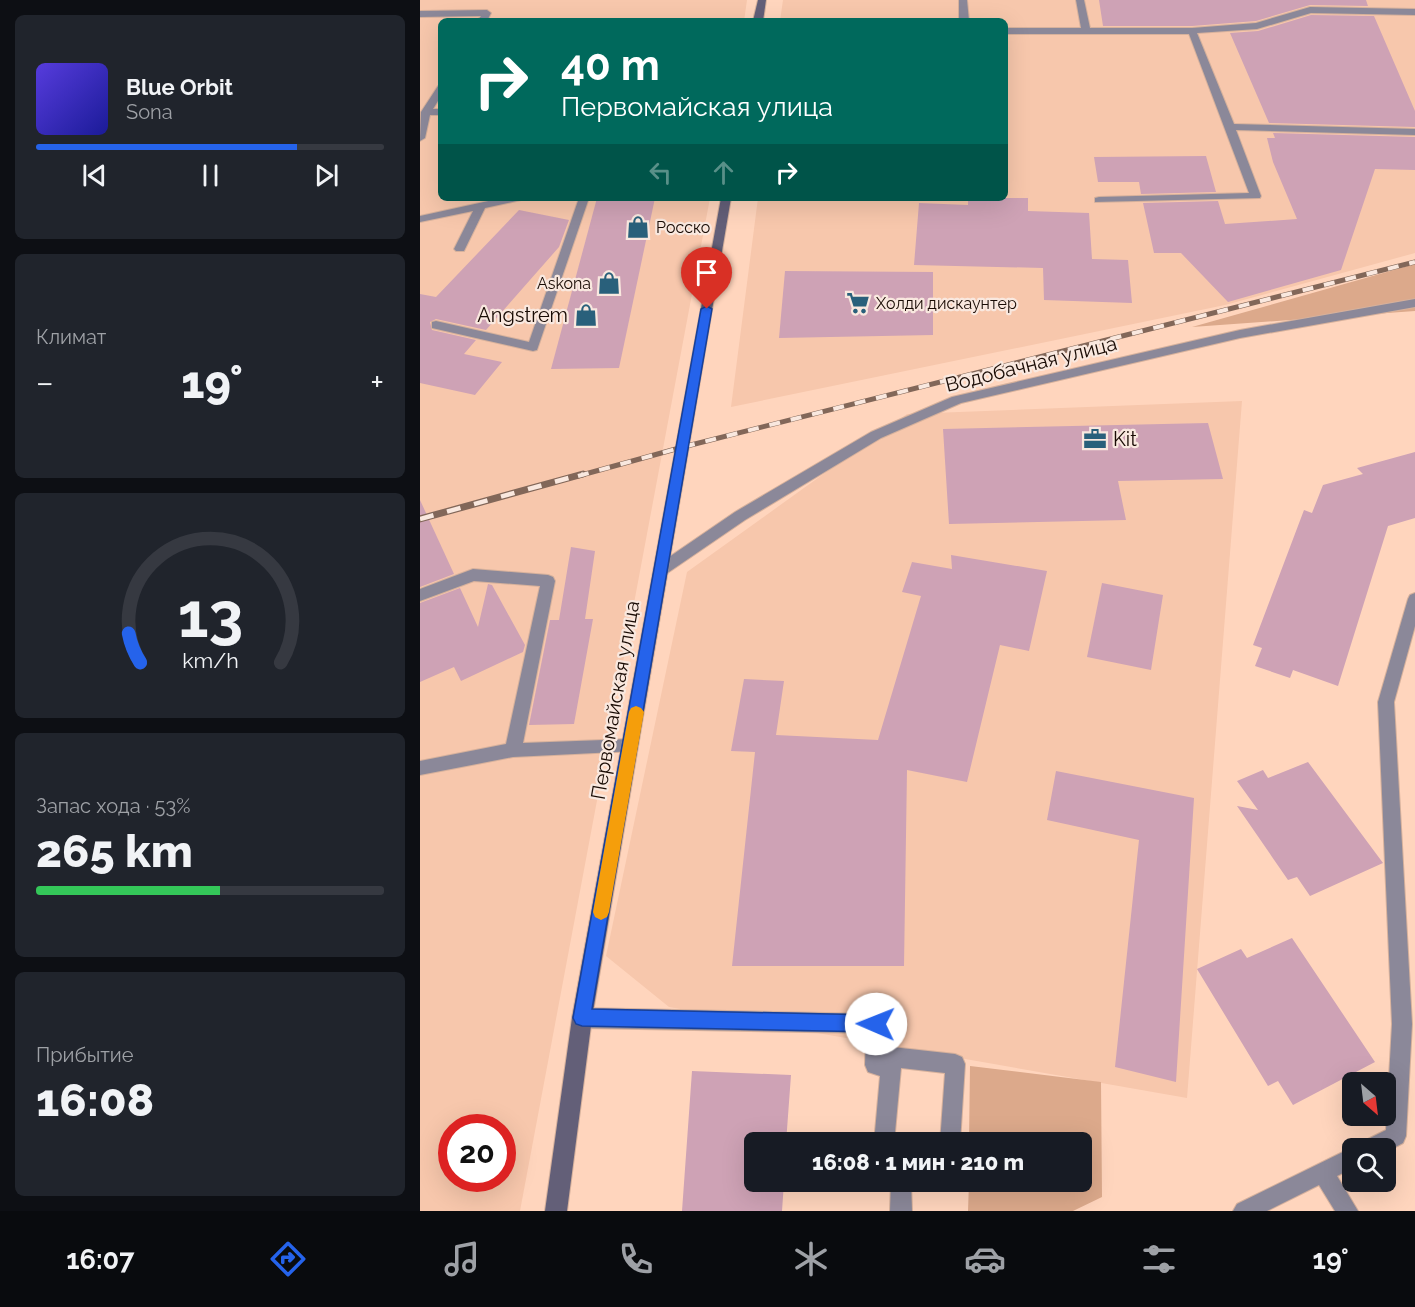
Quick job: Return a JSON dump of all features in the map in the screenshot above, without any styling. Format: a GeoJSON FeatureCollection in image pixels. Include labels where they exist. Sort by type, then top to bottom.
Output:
{"type":"FeatureCollection","features":[{"type":"Feature","properties":{"kind":"main road"},"geometry":{"type":"LineString","coordinates":[[759,18],[762,0]]}},
{"type":"Feature","properties":{"kind":"main road","name":"Первомайская улица"},"geometry":{"type":"LineString","coordinates":[[556,1211],[582,1018],[725,201]]}},
{"type":"Feature","properties":{"kind":"street"},"geometry":{"type":"LineString","coordinates":[[963,0],[964,18]]}},
{"type":"Feature","properties":{"kind":"street"},"geometry":{"type":"LineString","coordinates":[[1080,0],[1086,30]]}},
{"type":"Feature","properties":{"kind":"street"},"geometry":{"type":"LineString","coordinates":[[1008,31],[1192,31],[1257,26],[1310,10],[1415,12]]}},
{"type":"Feature","properties":{"kind":"street"},"geometry":{"type":"LineString","coordinates":[[420,14],[487,13],[484,18]]}},
{"type":"Feature","properties":{"kind":"street"},"geometry":{"type":"LineString","coordinates":[[1099,200],[1256,196],[1192,31]]}},
{"type":"Feature","properties":{"kind":"street"},"geometry":{"type":"LineString","coordinates":[[420,138],[426,112],[438,93]]}},
{"type":"Feature","properties":{"kind":"street"},"geometry":{"type":"LineString","coordinates":[[426,112],[438,112]]}},
{"type":"Feature","properties":{"kind":"street"},"geometry":{"type":"LineString","coordinates":[[1230,127],[1415,132]]}},
{"type":"Feature","properties":{"kind":"street"},"geometry":{"type":"LineString","coordinates":[[420,219],[504,201]]}},
{"type":"Feature","properties":{"kind":"street"},"geometry":{"type":"LineString","coordinates":[[436,325],[533,347],[583,201]]}},
{"type":"Feature","properties":{"kind":"street"},"geometry":{"type":"LineString","coordinates":[[460,249],[481,206]]}},
{"type":"Feature","properties":{"kind":"street","name":"Водобачная улица"},"geometry":{"type":"LineString","coordinates":[[661,570],[740,516],[876,435],[957,400],[1240,334],[1415,303]]}},
{"type":"Feature","properties":{"kind":"street"},"geometry":{"type":"LineString","coordinates":[[420,595],[473,575],[548,580],[513,750]]}},
{"type":"Feature","properties":{"kind":"street"},"geometry":{"type":"LineString","coordinates":[[1392,1138],[1396,1136],[1402,1024],[1386,702],[1415,599]]}},
{"type":"Feature","properties":{"kind":"street"},"geometry":{"type":"LineString","coordinates":[[420,768],[513,750],[630,746]]}},
{"type":"Feature","properties":{"kind":"street"},"geometry":{"type":"LineString","coordinates":[[582,1018],[876,1024],[875,1065],[891,1068]]}},
{"type":"Feature","properties":{"kind":"street"},"geometry":{"type":"LineString","coordinates":[[885,1132],[892,1057],[955,1064],[951,1132]]}},
{"type":"Feature","properties":{"kind":"street"},"geometry":{"type":"LineString","coordinates":[[1244,1211],[1342,1162]]}},
{"type":"Feature","properties":{"kind":"street"},"geometry":{"type":"LineString","coordinates":[[1323,1172],[1347,1211]]}},
{"type":"Feature","properties":{"kind":"street"},"geometry":{"type":"LineString","coordinates":[[901,1192],[901,1211]]}},
{"type":"Feature","properties":{"kind":"shaded area"},"geometry":{"type":"Polygon","coordinates":[[[420,0],[747,0],[744,18],[438,18],[438,201],[709,201],[520,1211],[420,1211],[420,0]]]}},
{"type":"Feature","properties":{"kind":"shaded area"},"geometry":{"type":"Polygon","coordinates":[[[783,0],[1415,0],[1415,253],[1225,305],[731,407],[758,201],[1008,201],[1008,18],[780,18],[783,0]]]}},
{"type":"Feature","properties":{"kind":"shaded area"},"geometry":{"type":"Polygon","coordinates":[[[1415,264],[1415,311],[1192,327],[1415,264]]]}},
{"type":"Feature","properties":{"kind":"shaded area"},"geometry":{"type":"Polygon","coordinates":[[[1242,401],[1187,1098],[669,1007],[606,956],[687,572],[907,414],[1242,401]]]}},
{"type":"Feature","properties":{"kind":"shaded area"},"geometry":{"type":"Polygon","coordinates":[[[970,1066],[1101,1082],[1102,1197],[1073,1211],[968,1211],[969,1192],[1092,1192],[1092,1132],[969,1132],[970,1066]]]}},
{"type":"Feature","properties":{"kind":"building"},"geometry":{"type":"Polygon","coordinates":[[[1099,0],[1366,0],[1368,6],[1310,5],[1256,21],[1192,26],[1103,26],[1099,0]]]}},
{"type":"Feature","properties":{"kind":"building"},"geometry":{"type":"Polygon","coordinates":[[[1311,15],[1374,16],[1415,111],[1415,127],[1269,123],[1230,33],[1258,31],[1311,15]]]}},
{"type":"Feature","properties":{"kind":"building"},"geometry":{"type":"Polygon","coordinates":[[[1273,133],[1415,137],[1415,170],[1375,169],[1341,270],[1228,302],[1181,253],[1154,253],[1143,203],[1218,201],[1225,224],[1297,219],[1273,162],[1267,138],[1275,138],[1273,133]]]}},
{"type":"Feature","properties":{"kind":"building"},"geometry":{"type":"Polygon","coordinates":[[[1206,156],[1216,192],[1141,194],[1139,182],[1098,182],[1094,157],[1206,156]]]}},
{"type":"Feature","properties":{"kind":"building"},"geometry":{"type":"Polygon","coordinates":[[[1008,198],[1028,198],[1028,211],[1089,213],[1092,259],[1128,260],[1132,303],[1044,300],[1043,268],[914,265],[919,203],[968,205],[968,201],[1008,201],[1008,198]]]}},
{"type":"Feature","properties":{"kind":"building"},"geometry":{"type":"Polygon","coordinates":[[[596,201],[654,201],[619,368],[551,369],[596,201]]]}},
{"type":"Feature","properties":{"kind":"building"},"geometry":{"type":"Polygon","coordinates":[[[519,210],[569,220],[559,247],[486,330],[436,319],[430,322],[432,330],[476,340],[464,354],[502,362],[475,395],[420,383],[420,294],[436,297],[519,210]]]}},
{"type":"Feature","properties":{"kind":"building","name":"Холди дискаунтер"},"geometry":{"type":"Polygon","coordinates":[[[785,271],[933,272],[933,335],[779,338],[785,271]]]}},
{"type":"Feature","properties":{"kind":"building"},"geometry":{"type":"Polygon","coordinates":[[[1208,423],[1223,479],[1118,481],[1126,520],[949,524],[943,429],[1208,423]]]}},
{"type":"Feature","properties":{"kind":"building"},"geometry":{"type":"Polygon","coordinates":[[[1415,452],[1415,518],[1388,526],[1338,686],[1293,670],[1290,678],[1255,666],[1262,648],[1253,645],[1304,510],[1312,513],[1323,485],[1363,474],[1357,468],[1415,452]]]}},
{"type":"Feature","properties":{"kind":"building"},"geometry":{"type":"Polygon","coordinates":[[[420,500],[454,574],[420,587],[420,500]]]}},
{"type":"Feature","properties":{"kind":"building"},"geometry":{"type":"Polygon","coordinates":[[[571,547],[595,551],[585,619],[593,619],[574,724],[529,725],[550,620],[559,620],[571,547]]]}},
{"type":"Feature","properties":{"kind":"building"},"geometry":{"type":"Polygon","coordinates":[[[951,555],[1047,571],[1029,651],[1000,645],[967,782],[907,770],[904,966],[732,966],[755,752],[731,751],[744,679],[784,681],[776,735],[878,740],[921,596],[902,592],[912,562],[952,569],[951,555]]]}},
{"type":"Feature","properties":{"kind":"building"},"geometry":{"type":"Polygon","coordinates":[[[1102,583],[1163,595],[1151,670],[1087,657],[1102,583]]]}},
{"type":"Feature","properties":{"kind":"building"},"geometry":{"type":"Polygon","coordinates":[[[488,584],[492,585],[525,645],[523,652],[461,681],[454,667],[420,682],[420,603],[460,588],[478,627],[488,584]]]}},
{"type":"Feature","properties":{"kind":"building"},"geometry":{"type":"Polygon","coordinates":[[[1308,762],[1383,863],[1310,896],[1297,877],[1288,880],[1237,806],[1258,810],[1237,781],[1263,770],[1268,778],[1308,762]]]}},
{"type":"Feature","properties":{"kind":"building"},"geometry":{"type":"Polygon","coordinates":[[[1056,771],[1194,798],[1176,1082],[1115,1067],[1139,840],[1047,820],[1056,771]]]}},
{"type":"Feature","properties":{"kind":"building"},"geometry":{"type":"Polygon","coordinates":[[[1292,938],[1375,1062],[1356,1072],[1342,1072],[1342,1079],[1293,1105],[1278,1081],[1268,1086],[1197,969],[1241,949],[1247,958],[1292,938]]]}},
{"type":"Feature","properties":{"kind":"building"},"geometry":{"type":"Polygon","coordinates":[[[692,1071],[791,1075],[787,1132],[744,1132],[744,1192],[783,1192],[782,1211],[682,1211],[692,1071]]]}},
{"type":"Feature","properties":{"kind":"railway"},"geometry":{"type":"LineString","coordinates":[[578,476],[683,447],[1415,262]]}},
{"type":"Feature","properties":{"kind":"railway"},"geometry":{"type":"LineString","coordinates":[[420,519],[583,474]]}},
{"type":"Feature","properties":{"kind":"slow traffic"},"geometry":{"type":"LineString","coordinates":[[601,912],[636,712]]}},
{"type":"Feature","properties":{"kind":"place","name":"Росско"},"geometry":{"type":"Point","coordinates":[638,227]}},
{"type":"Feature","properties":{"kind":"place","name":"Askona"},"geometry":{"type":"Point","coordinates":[609,283]}},
{"type":"Feature","properties":{"kind":"place","name":"Холди дискаунтер"},"geometry":{"type":"Point","coordinates":[858,303]}},
{"type":"Feature","properties":{"kind":"place","name":"Angstrem"},"geometry":{"type":"Point","coordinates":[586,315]}},
{"type":"Feature","properties":{"kind":"place","name":"Kit"},"geometry":{"type":"Point","coordinates":[1095,439]}},
{"type":"Feature","properties":{"kind":"route"},"geometry":{"type":"LineString","coordinates":[[707,309],[582,1018],[876,1024]]}}]}
